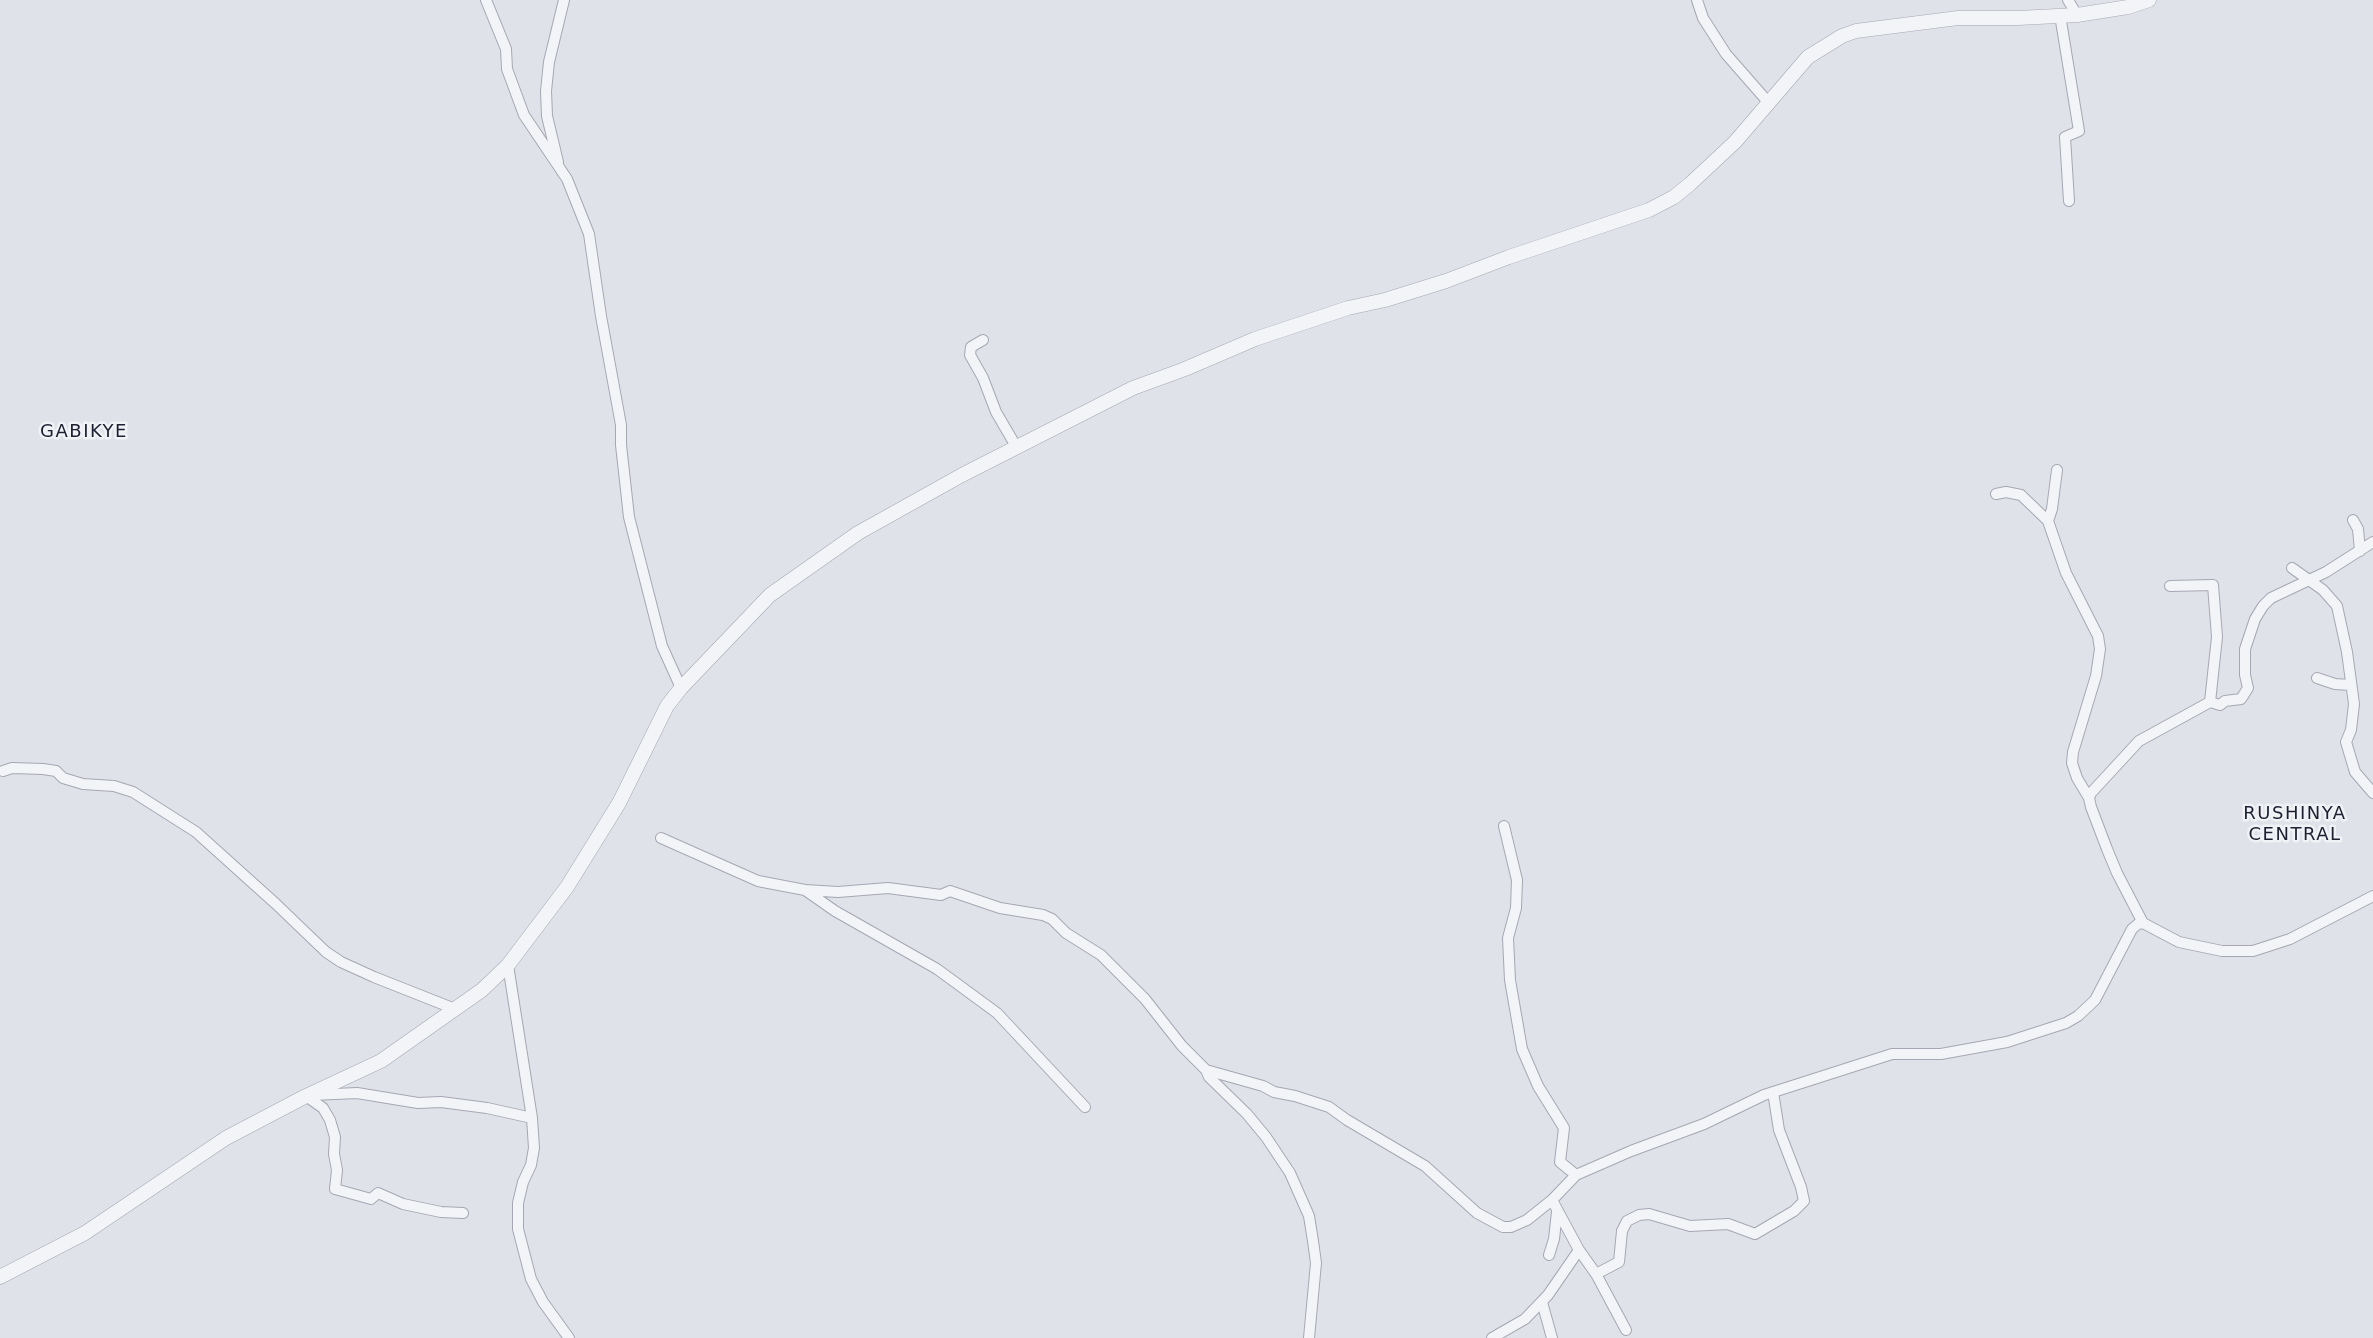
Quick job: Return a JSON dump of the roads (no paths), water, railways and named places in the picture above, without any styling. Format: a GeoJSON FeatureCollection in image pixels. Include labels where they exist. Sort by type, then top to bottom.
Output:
{"type":"FeatureCollection","features":[{"type":"Feature","properties":{"kind":"street"},"geometry":{"type":"LineString","coordinates":[[486,0],[506,49],[507,69],[524,115],[560,168],[576,198],[589,234],[621,425],[629,517],[662,646],[681,688]]}},
{"type":"Feature","properties":{"kind":"street"},"geometry":{"type":"LineString","coordinates":[[560,168],[548,116],[546,91],[549,62],[564,0]]}},
{"type":"Feature","properties":{"kind":"street"},"geometry":{"type":"LineString","coordinates":[[1697,0],[1703,18],[1726,54],[1768,102]]}},
{"type":"Feature","properties":{"kind":"street"},"geometry":{"type":"LineString","coordinates":[[2068,0],[2077,15]]}},
{"type":"Feature","properties":{"kind":"street"},"geometry":{"type":"LineString","coordinates":[[0,1277],[85,1233],[226,1138],[306,1096],[381,1061],[482,990],[508,965],[567,887],[619,803],[667,706],[681,688],[770,595],[858,533],[962,475],[1133,388],[1255,339],[1347,308],[1384,300],[1446,281],[1509,257],[1649,210],[1674,197],[1736,142],[1808,57],[1829,43],[1856,31],[1958,18],[2077,15],[2149,0]]}},
{"type":"Feature","properties":{"kind":"street"},"geometry":{"type":"LineString","coordinates":[[2060,15],[2079,131],[2065,136],[2069,201]]}},
{"type":"Feature","properties":{"kind":"street"},"geometry":{"type":"LineString","coordinates":[[983,340],[972,347],[970,355],[983,378],[996,412],[1017,448]]}},
{"type":"Feature","properties":{"kind":"street"},"geometry":{"type":"LineString","coordinates":[[2048,521],[2052,509],[2057,470]]}},
{"type":"Feature","properties":{"kind":"street"},"geometry":{"type":"LineString","coordinates":[[1996,494],[2006,492],[2021,495],[2048,521],[2066,573],[2098,636],[2100,649],[2096,675],[2073,752],[2072,764],[2089,798],[2117,873],[2143,923],[2179,942],[2222,951],[2261,950],[2290,939],[2373,896]]}},
{"type":"Feature","properties":{"kind":"street"},"geometry":{"type":"LineString","coordinates":[[2354,520],[2358,529],[2360,551]]}},
{"type":"Feature","properties":{"kind":"street"},"geometry":{"type":"LineString","coordinates":[[2089,798],[2096,786],[2132,747],[2210,702],[2220,705],[2225,701],[2241,699],[2248,688],[2245,675],[2245,649],[2255,619],[2271,598],[2326,572],[2373,542]]}},
{"type":"Feature","properties":{"kind":"street"},"geometry":{"type":"LineString","coordinates":[[2292,568],[2323,590],[2337,606],[2347,652],[2354,704],[2351,730],[2346,742],[2355,772],[2373,793]]}},
{"type":"Feature","properties":{"kind":"street"},"geometry":{"type":"LineString","coordinates":[[2170,586],[2213,585],[2217,637],[2210,702]]}},
{"type":"Feature","properties":{"kind":"street"},"geometry":{"type":"LineString","coordinates":[[2317,678],[2335,684],[2350,685]]}},
{"type":"Feature","properties":{"kind":"street"},"geometry":{"type":"LineString","coordinates":[[3,771],[12,768],[44,769],[56,771],[63,778],[83,784],[114,786],[133,792],[196,832],[333,957],[374,977],[455,1009]]}},
{"type":"Feature","properties":{"kind":"street"},"geometry":{"type":"LineString","coordinates":[[1503,826],[1517,880],[1516,908],[1508,938],[1510,980],[1522,1049],[1538,1086],[1564,1128],[1560,1162],[1576,1175]]}},
{"type":"Feature","properties":{"kind":"street"},"geometry":{"type":"LineString","coordinates":[[661,838],[758,881],[805,890],[838,892],[888,888],[941,895],[950,891],[1000,908],[1043,915],[1052,919],[1066,933],[1101,955],[1145,999],[1182,1046],[1206,1070],[1209,1077],[1247,1114],[1266,1137],[1290,1173],[1303,1200],[1312,1228],[1316,1263],[1309,1338]]}},
{"type":"Feature","properties":{"kind":"street"},"geometry":{"type":"LineString","coordinates":[[805,890],[835,911],[937,969],[997,1013],[1085,1107]]}},
{"type":"Feature","properties":{"kind":"street"},"geometry":{"type":"LineString","coordinates":[[1206,1070],[1329,1107],[1425,1166],[1477,1213],[1503,1227],[1520,1224],[1552,1200],[1576,1175],[1631,1151],[1704,1124],[1773,1092],[1892,1054],[1941,1054],[2007,1042],[2066,1023],[2078,1016],[2095,1000],[2132,929],[2143,923]]}},
{"type":"Feature","properties":{"kind":"street"},"geometry":{"type":"LineString","coordinates":[[508,965],[532,1118],[534,1148],[531,1165],[523,1182],[518,1203],[518,1229],[531,1279],[543,1302],[569,1338]]}},
{"type":"Feature","properties":{"kind":"street"},"geometry":{"type":"LineString","coordinates":[[1596,1274],[1619,1262],[1622,1254],[1620,1243],[1622,1231],[1627,1221],[1639,1215],[1649,1214],[1690,1226],[1728,1224],[1755,1234],[1788,1215],[1804,1201],[1779,1130],[1773,1092]]}},
{"type":"Feature","properties":{"kind":"street"},"geometry":{"type":"LineString","coordinates":[[306,1096],[357,1093],[418,1103],[441,1102],[487,1108],[532,1118]]}},
{"type":"Feature","properties":{"kind":"street"},"geometry":{"type":"LineString","coordinates":[[306,1096],[323,1108],[330,1120],[335,1137],[334,1154],[338,1170],[335,1189],[371,1199],[378,1193],[403,1204],[441,1212],[463,1213]]}},
{"type":"Feature","properties":{"kind":"street"},"geometry":{"type":"LineString","coordinates":[[1552,1200],[1626,1330]]}},
{"type":"Feature","properties":{"kind":"street"},"geometry":{"type":"LineString","coordinates":[[1549,1255],[1554,1239],[1557,1212]]}},
{"type":"Feature","properties":{"kind":"street"},"geometry":{"type":"LineString","coordinates":[[1491,1338],[1526,1318],[1542,1302],[1579,1250]]}},
{"type":"Feature","properties":{"kind":"street"},"geometry":{"type":"LineString","coordinates":[[1542,1302],[1552,1338]]}},
{"type":"Feature","properties":{"kind":"district","name":"GABIKYE"},"geometry":{"type":"Point","coordinates":[84,432]}},
{"type":"Feature","properties":{"kind":"district","name":"RUSHINYA CENTRAL"},"geometry":{"type":"Point","coordinates":[2295,824]}}]}
